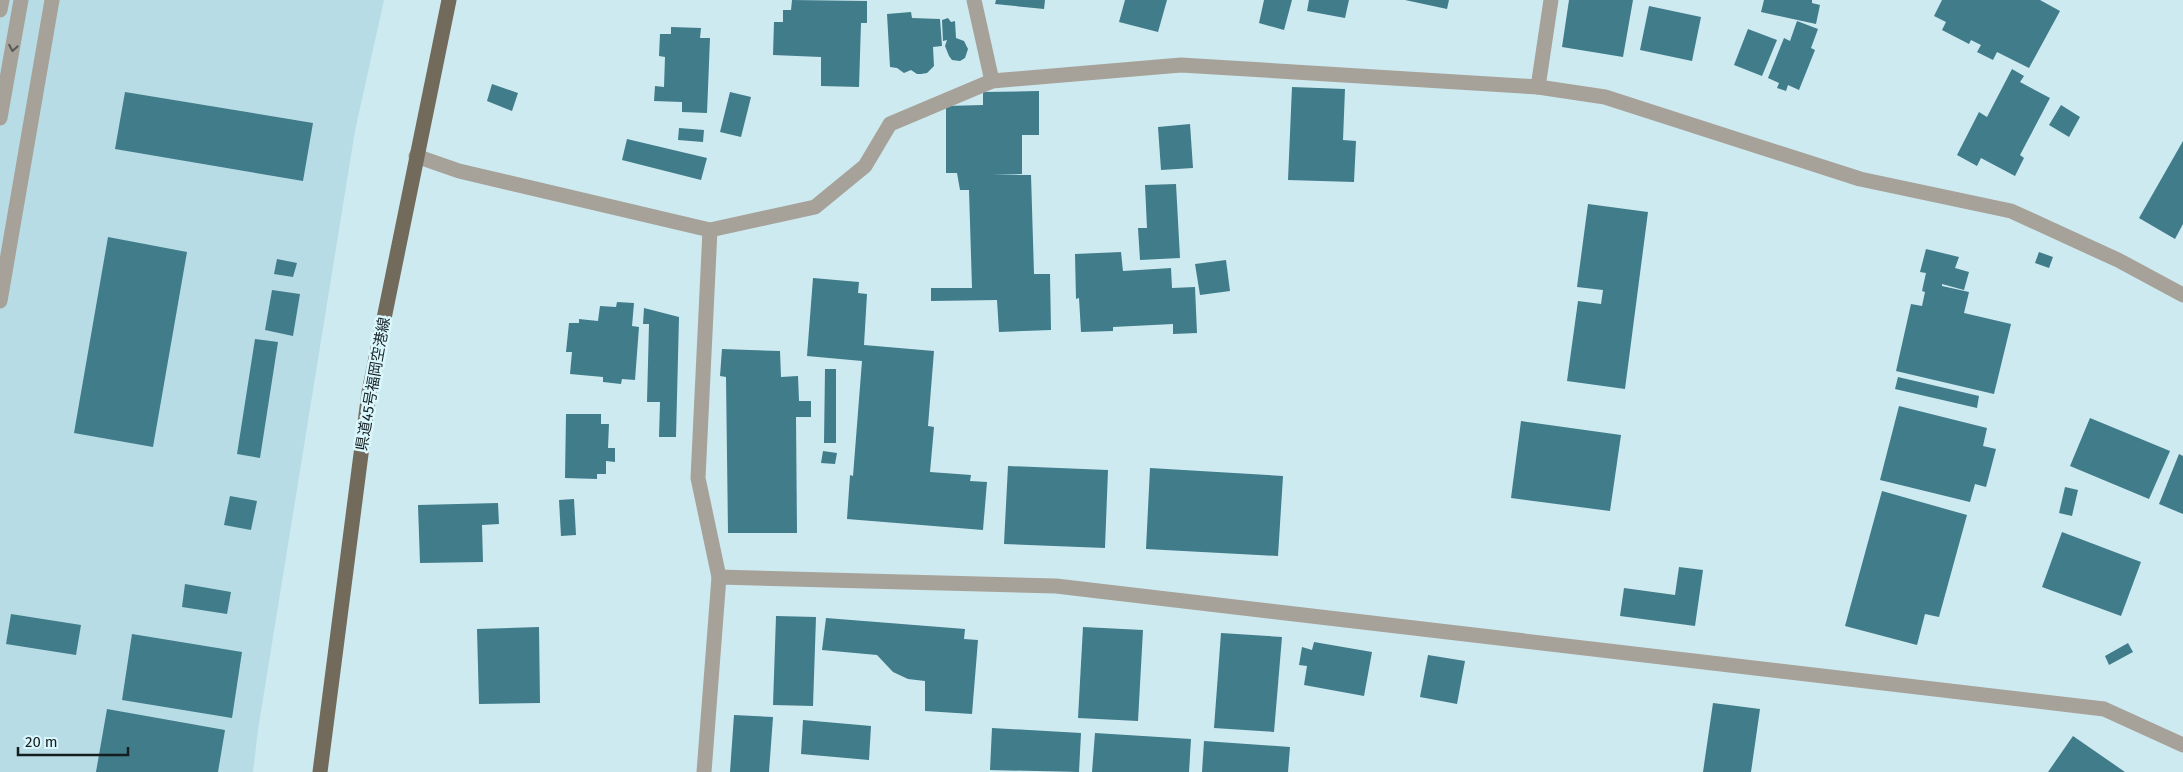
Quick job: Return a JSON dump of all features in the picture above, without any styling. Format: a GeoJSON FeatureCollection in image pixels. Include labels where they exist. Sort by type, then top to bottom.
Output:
{"type":"FeatureCollection","features":[{"type":"Feature","properties":{"kind":"main road","name":"県道45号福岡空港線"},"geometry":{"type":"LineString","coordinates":[[320,772],[369,392],[449,0]]}},
{"type":"Feature","properties":{"kind":"street"},"geometry":{"type":"LineString","coordinates":[[0,10],[2,0]]}},
{"type":"Feature","properties":{"kind":"street"},"geometry":{"type":"LineString","coordinates":[[0,118],[21,0]]}},
{"type":"Feature","properties":{"kind":"street"},"geometry":{"type":"LineString","coordinates":[[0,301],[52,0]]}},
{"type":"Feature","properties":{"kind":"street"},"geometry":{"type":"LineString","coordinates":[[974,0],[992,81]]}},
{"type":"Feature","properties":{"kind":"street"},"geometry":{"type":"LineString","coordinates":[[1538,87],[1551,0]]}},
{"type":"Feature","properties":{"kind":"street"},"geometry":{"type":"LineString","coordinates":[[416,156],[459,171],[710,230],[815,207],[865,166],[890,124],[992,81],[1181,65],[1538,87],[1605,97],[1860,179],[2011,211],[2118,260],[2183,295]]}},
{"type":"Feature","properties":{"kind":"street"},"geometry":{"type":"LineString","coordinates":[[704,772],[718,576],[698,478],[710,230]]}},
{"type":"Feature","properties":{"kind":"street"},"geometry":{"type":"LineString","coordinates":[[718,576],[1056,586],[2104,709],[2183,745]]}},
{"type":"Feature","properties":{"kind":"shaded area"},"geometry":{"type":"Polygon","coordinates":[[[0,0],[384,0],[355,131],[258,730],[253,772],[0,772],[0,0]]]}},
{"type":"Feature","properties":{"kind":"building"},"geometry":{"type":"Polygon","coordinates":[[[792,0],[867,1],[867,23],[861,23],[859,87],[821,86],[821,57],[773,55],[774,22],[783,22],[783,10],[791,10],[792,0]]]}},
{"type":"Feature","properties":{"kind":"building"},"geometry":{"type":"Polygon","coordinates":[[[996,0],[1045,0],[1044,9],[995,4],[996,0]]]}},
{"type":"Feature","properties":{"kind":"building"},"geometry":{"type":"Polygon","coordinates":[[[1125,0],[1167,0],[1158,32],[1119,22],[1125,0]]]}},
{"type":"Feature","properties":{"kind":"building"},"geometry":{"type":"Polygon","coordinates":[[[1264,0],[1292,0],[1284,30],[1259,23],[1264,0]]]}},
{"type":"Feature","properties":{"kind":"building"},"geometry":{"type":"Polygon","coordinates":[[[1309,0],[1349,0],[1345,18],[1307,11],[1309,0]]]}},
{"type":"Feature","properties":{"kind":"building"},"geometry":{"type":"Polygon","coordinates":[[[1405,0],[1449,0],[1447,9],[1405,0]]]}},
{"type":"Feature","properties":{"kind":"building"},"geometry":{"type":"Polygon","coordinates":[[[1569,0],[1633,0],[1623,57],[1562,47],[1569,0]]]}},
{"type":"Feature","properties":{"kind":"building"},"geometry":{"type":"Polygon","coordinates":[[[1764,0],[1812,0],[1812,3],[1820,5],[1816,24],[1761,12],[1764,0]]]}},
{"type":"Feature","properties":{"kind":"building"},"geometry":{"type":"Polygon","coordinates":[[[1942,0],[2040,0],[2060,11],[2029,68],[1997,52],[1993,60],[1977,52],[1981,45],[1971,40],[1969,44],[1942,30],[1946,22],[1934,16],[1942,0]]]}},
{"type":"Feature","properties":{"kind":"building"},"geometry":{"type":"Polygon","coordinates":[[[1649,6],[1701,17],[1692,61],[1640,50],[1649,6]]]}},
{"type":"Feature","properties":{"kind":"building"},"geometry":{"type":"Polygon","coordinates":[[[911,12],[912,18],[940,19],[942,46],[933,47],[934,66],[927,73],[917,74],[911,70],[904,73],[897,68],[890,67],[887,14],[911,12]]]}},
{"type":"Feature","properties":{"kind":"building"},"geometry":{"type":"Polygon","coordinates":[[[948,18],[951,22],[955,21],[956,38],[964,41],[968,49],[965,58],[960,61],[952,60],[945,46],[947,40],[943,41],[942,20],[948,18]]]}},
{"type":"Feature","properties":{"kind":"building"},"geometry":{"type":"Polygon","coordinates":[[[1797,21],[1818,29],[1811,48],[1815,50],[1799,90],[1788,85],[1786,91],[1777,88],[1779,83],[1768,78],[1784,38],[1790,41],[1797,21]]]}},
{"type":"Feature","properties":{"kind":"building"},"geometry":{"type":"Polygon","coordinates":[[[671,27],[701,28],[700,38],[710,38],[707,113],[682,112],[682,102],[654,101],[655,86],[664,87],[665,57],[659,56],[660,34],[671,34],[671,27]]]}},
{"type":"Feature","properties":{"kind":"building"},"geometry":{"type":"Polygon","coordinates":[[[1748,29],[1777,40],[1762,76],[1734,65],[1748,29]]]}},
{"type":"Feature","properties":{"kind":"building"},"geometry":{"type":"Polygon","coordinates":[[[2012,69],[2024,76],[2020,82],[2050,98],[2020,155],[2024,158],[2015,176],[1981,158],[1977,166],[1957,155],[1979,112],[1987,117],[2012,69]]]}},
{"type":"Feature","properties":{"kind":"building"},"geometry":{"type":"Polygon","coordinates":[[[492,84],[518,93],[512,111],[487,101],[492,84]]]}},
{"type":"Feature","properties":{"kind":"building"},"geometry":{"type":"Polygon","coordinates":[[[1292,87],[1345,89],[1343,140],[1356,141],[1354,182],[1288,180],[1292,87]]]}},
{"type":"Feature","properties":{"kind":"building"},"geometry":{"type":"Polygon","coordinates":[[[1039,91],[1039,135],[1022,135],[1022,174],[992,175],[1031,175],[1034,274],[1050,274],[1051,330],[999,332],[997,300],[931,301],[931,288],[972,288],[969,190],[960,190],[957,173],[946,173],[946,106],[983,105],[983,92],[1039,91]]]}},
{"type":"Feature","properties":{"kind":"building"},"geometry":{"type":"Polygon","coordinates":[[[125,92],[313,123],[303,181],[115,149],[125,92]]]}},
{"type":"Feature","properties":{"kind":"building"},"geometry":{"type":"Polygon","coordinates":[[[730,92],[751,97],[741,137],[720,132],[730,92]]]}},
{"type":"Feature","properties":{"kind":"building"},"geometry":{"type":"Polygon","coordinates":[[[2061,105],[2080,117],[2069,137],[2049,125],[2061,105]]]}},
{"type":"Feature","properties":{"kind":"building"},"geometry":{"type":"Polygon","coordinates":[[[1190,124],[1193,168],[1161,170],[1158,127],[1190,124]]]}},
{"type":"Feature","properties":{"kind":"building"},"geometry":{"type":"Polygon","coordinates":[[[679,128],[704,130],[703,142],[678,140],[679,128]]]}},
{"type":"Feature","properties":{"kind":"building"},"geometry":{"type":"Polygon","coordinates":[[[627,139],[707,158],[701,180],[622,160],[627,139]]]}},
{"type":"Feature","properties":{"kind":"building"},"geometry":{"type":"Polygon","coordinates":[[[2183,141],[2183,224],[2175,239],[2139,218],[2183,141]]]}},
{"type":"Feature","properties":{"kind":"building"},"geometry":{"type":"Polygon","coordinates":[[[1176,184],[1180,258],[1140,260],[1138,228],[1147,228],[1145,185],[1176,184]]]}},
{"type":"Feature","properties":{"kind":"building"},"geometry":{"type":"Polygon","coordinates":[[[1588,204],[1648,212],[1625,389],[1567,381],[1578,301],[1601,304],[1603,290],[1577,287],[1588,204]]]}},
{"type":"Feature","properties":{"kind":"building"},"geometry":{"type":"Polygon","coordinates":[[[108,237],[187,252],[153,447],[74,433],[108,237]]]}},
{"type":"Feature","properties":{"kind":"building"},"geometry":{"type":"Polygon","coordinates":[[[1926,249],[1959,257],[1955,268],[1969,272],[1964,290],[1942,284],[1942,286],[1969,292],[1964,313],[2011,324],[1994,394],[1896,371],[1911,304],[1922,306],[1925,292],[1922,291],[1926,273],[1920,272],[1926,249]]]}},
{"type":"Feature","properties":{"kind":"building"},"geometry":{"type":"Polygon","coordinates":[[[1121,252],[1123,271],[1171,268],[1172,288],[1195,287],[1197,333],[1173,334],[1173,324],[1113,327],[1113,331],[1081,332],[1079,298],[1076,299],[1075,254],[1121,252]]]}},
{"type":"Feature","properties":{"kind":"building"},"geometry":{"type":"Polygon","coordinates":[[[2039,252],[2053,257],[2049,268],[2035,263],[2039,252]]]}},
{"type":"Feature","properties":{"kind":"building"},"geometry":{"type":"Polygon","coordinates":[[[277,259],[297,263],[293,277],[274,274],[277,259]]]}},
{"type":"Feature","properties":{"kind":"building"},"geometry":{"type":"Polygon","coordinates":[[[1226,260],[1230,291],[1200,295],[1195,264],[1226,260]]]}},
{"type":"Feature","properties":{"kind":"building"},"geometry":{"type":"Polygon","coordinates":[[[813,278],[859,282],[858,293],[867,294],[864,345],[934,351],[928,426],[934,427],[930,472],[971,475],[970,481],[987,482],[983,530],[847,519],[850,475],[853,476],[862,361],[807,356],[813,278]]]}},
{"type":"Feature","properties":{"kind":"building"},"geometry":{"type":"Polygon","coordinates":[[[272,290],[300,294],[293,336],[265,330],[272,290]]]}},
{"type":"Feature","properties":{"kind":"building"},"geometry":{"type":"Polygon","coordinates":[[[617,302],[634,303],[632,326],[639,327],[635,380],[622,379],[621,384],[603,382],[603,377],[570,374],[572,352],[566,352],[569,323],[579,323],[579,319],[598,321],[600,306],[616,307],[617,302]]]}},
{"type":"Feature","properties":{"kind":"building"},"geometry":{"type":"Polygon","coordinates":[[[644,308],[679,317],[676,437],[659,437],[660,402],[647,402],[649,324],[643,324],[644,308]]]}},
{"type":"Feature","properties":{"kind":"building"},"geometry":{"type":"Polygon","coordinates":[[[255,339],[278,342],[260,458],[237,454],[255,339]]]}},
{"type":"Feature","properties":{"kind":"building"},"geometry":{"type":"Polygon","coordinates":[[[722,349],[780,351],[781,377],[798,376],[799,401],[811,401],[811,417],[796,417],[797,533],[728,533],[726,377],[720,376],[722,349]]]}},
{"type":"Feature","properties":{"kind":"building"},"geometry":{"type":"Polygon","coordinates":[[[825,369],[836,369],[836,443],[824,443],[825,369]]]}},
{"type":"Feature","properties":{"kind":"building"},"geometry":{"type":"Polygon","coordinates":[[[1898,377],[1979,396],[1977,408],[1895,389],[1898,377]]]}},
{"type":"Feature","properties":{"kind":"building"},"geometry":{"type":"Polygon","coordinates":[[[1899,406],[1987,428],[1983,446],[1996,449],[1986,487],[1975,484],[1970,502],[1880,480],[1899,406]]]}},
{"type":"Feature","properties":{"kind":"building"},"geometry":{"type":"Polygon","coordinates":[[[566,414],[601,414],[601,424],[609,424],[608,448],[615,448],[615,462],[606,461],[606,474],[597,474],[597,479],[565,478],[566,414]]]}},
{"type":"Feature","properties":{"kind":"building"},"geometry":{"type":"Polygon","coordinates":[[[2090,418],[2170,451],[2149,499],[2070,466],[2090,418]]]}},
{"type":"Feature","properties":{"kind":"building"},"geometry":{"type":"Polygon","coordinates":[[[1521,421],[1621,435],[1610,511],[1511,498],[1521,421]]]}},
{"type":"Feature","properties":{"kind":"building"},"geometry":{"type":"Polygon","coordinates":[[[823,451],[837,453],[835,464],[821,463],[823,451]]]}},
{"type":"Feature","properties":{"kind":"building"},"geometry":{"type":"Polygon","coordinates":[[[2179,454],[2183,456],[2183,514],[2159,504],[2179,454]]]}},
{"type":"Feature","properties":{"kind":"building"},"geometry":{"type":"Polygon","coordinates":[[[1008,466],[1108,470],[1105,548],[1004,544],[1008,466]]]}},
{"type":"Feature","properties":{"kind":"building"},"geometry":{"type":"Polygon","coordinates":[[[1150,468],[1283,476],[1278,556],[1146,549],[1150,468]]]}},
{"type":"Feature","properties":{"kind":"building"},"geometry":{"type":"Polygon","coordinates":[[[2065,487],[2078,490],[2072,516],[2059,513],[2065,487]]]}},
{"type":"Feature","properties":{"kind":"building"},"geometry":{"type":"Polygon","coordinates":[[[1882,491],[1967,515],[1939,617],[1925,614],[1917,645],[1845,626],[1882,491]]]}},
{"type":"Feature","properties":{"kind":"building"},"geometry":{"type":"Polygon","coordinates":[[[230,496],[257,501],[251,530],[224,525],[230,496]]]}},
{"type":"Feature","properties":{"kind":"building"},"geometry":{"type":"Polygon","coordinates":[[[574,499],[576,535],[561,536],[559,500],[574,499]]]}},
{"type":"Feature","properties":{"kind":"building"},"geometry":{"type":"Polygon","coordinates":[[[498,503],[499,524],[482,525],[483,562],[420,563],[418,505],[498,503]]]}},
{"type":"Feature","properties":{"kind":"building"},"geometry":{"type":"Polygon","coordinates":[[[2062,532],[2141,562],[2121,616],[2042,587],[2062,532]]]}},
{"type":"Feature","properties":{"kind":"building"},"geometry":{"type":"Polygon","coordinates":[[[1679,567],[1703,570],[1695,626],[1620,616],[1624,588],[1675,595],[1679,567]]]}},
{"type":"Feature","properties":{"kind":"building"},"geometry":{"type":"Polygon","coordinates":[[[185,584],[231,592],[227,614],[182,607],[185,584]]]}},
{"type":"Feature","properties":{"kind":"building"},"geometry":{"type":"Polygon","coordinates":[[[11,614],[81,625],[76,655],[6,644],[11,614]]]}},
{"type":"Feature","properties":{"kind":"building"},"geometry":{"type":"Polygon","coordinates":[[[776,616],[816,617],[813,706],[773,705],[776,616]]]}},
{"type":"Feature","properties":{"kind":"building"},"geometry":{"type":"Polygon","coordinates":[[[826,618],[965,629],[964,639],[978,640],[972,714],[925,711],[925,681],[908,679],[893,672],[877,655],[822,650],[826,618]]]}},
{"type":"Feature","properties":{"kind":"building"},"geometry":{"type":"Polygon","coordinates":[[[539,627],[540,703],[479,704],[477,629],[539,627]]]}},
{"type":"Feature","properties":{"kind":"building"},"geometry":{"type":"Polygon","coordinates":[[[1083,627],[1143,630],[1138,721],[1078,718],[1083,627]]]}},
{"type":"Feature","properties":{"kind":"building"},"geometry":{"type":"Polygon","coordinates":[[[1221,633],[1282,637],[1274,732],[1214,728],[1221,633]]]}},
{"type":"Feature","properties":{"kind":"building"},"geometry":{"type":"Polygon","coordinates":[[[132,634],[242,652],[232,718],[122,700],[132,634]]]}},
{"type":"Feature","properties":{"kind":"building"},"geometry":{"type":"Polygon","coordinates":[[[1314,642],[1372,652],[1364,696],[1304,685],[1307,666],[1299,665],[1302,647],[1312,650],[1314,642]]]}},
{"type":"Feature","properties":{"kind":"building"},"geometry":{"type":"Polygon","coordinates":[[[2128,643],[2133,652],[2109,665],[2105,656],[2128,643]]]}},
{"type":"Feature","properties":{"kind":"building"},"geometry":{"type":"Polygon","coordinates":[[[1428,655],[1465,661],[1457,704],[1420,697],[1428,655]]]}},
{"type":"Feature","properties":{"kind":"building"},"geometry":{"type":"Polygon","coordinates":[[[1713,703],[1760,709],[1751,772],[1703,772],[1713,703]]]}},
{"type":"Feature","properties":{"kind":"building"},"geometry":{"type":"Polygon","coordinates":[[[107,709],[225,730],[218,772],[96,772],[107,709]]]}},
{"type":"Feature","properties":{"kind":"building"},"geometry":{"type":"Polygon","coordinates":[[[734,715],[773,717],[769,772],[730,772],[734,715]]]}},
{"type":"Feature","properties":{"kind":"building"},"geometry":{"type":"Polygon","coordinates":[[[803,720],[871,726],[869,760],[801,754],[803,720]]]}},
{"type":"Feature","properties":{"kind":"building"},"geometry":{"type":"Polygon","coordinates":[[[992,728],[1081,733],[1079,772],[990,770],[992,728]]]}},
{"type":"Feature","properties":{"kind":"building"},"geometry":{"type":"Polygon","coordinates":[[[1095,733],[1191,739],[1189,772],[1092,772],[1095,733]]]}},
{"type":"Feature","properties":{"kind":"building"},"geometry":{"type":"Polygon","coordinates":[[[2073,736],[2125,772],[2048,772],[2073,736]]]}},
{"type":"Feature","properties":{"kind":"building"},"geometry":{"type":"Polygon","coordinates":[[[1204,741],[1290,747],[1288,772],[1202,772],[1204,741]]]}}]}
